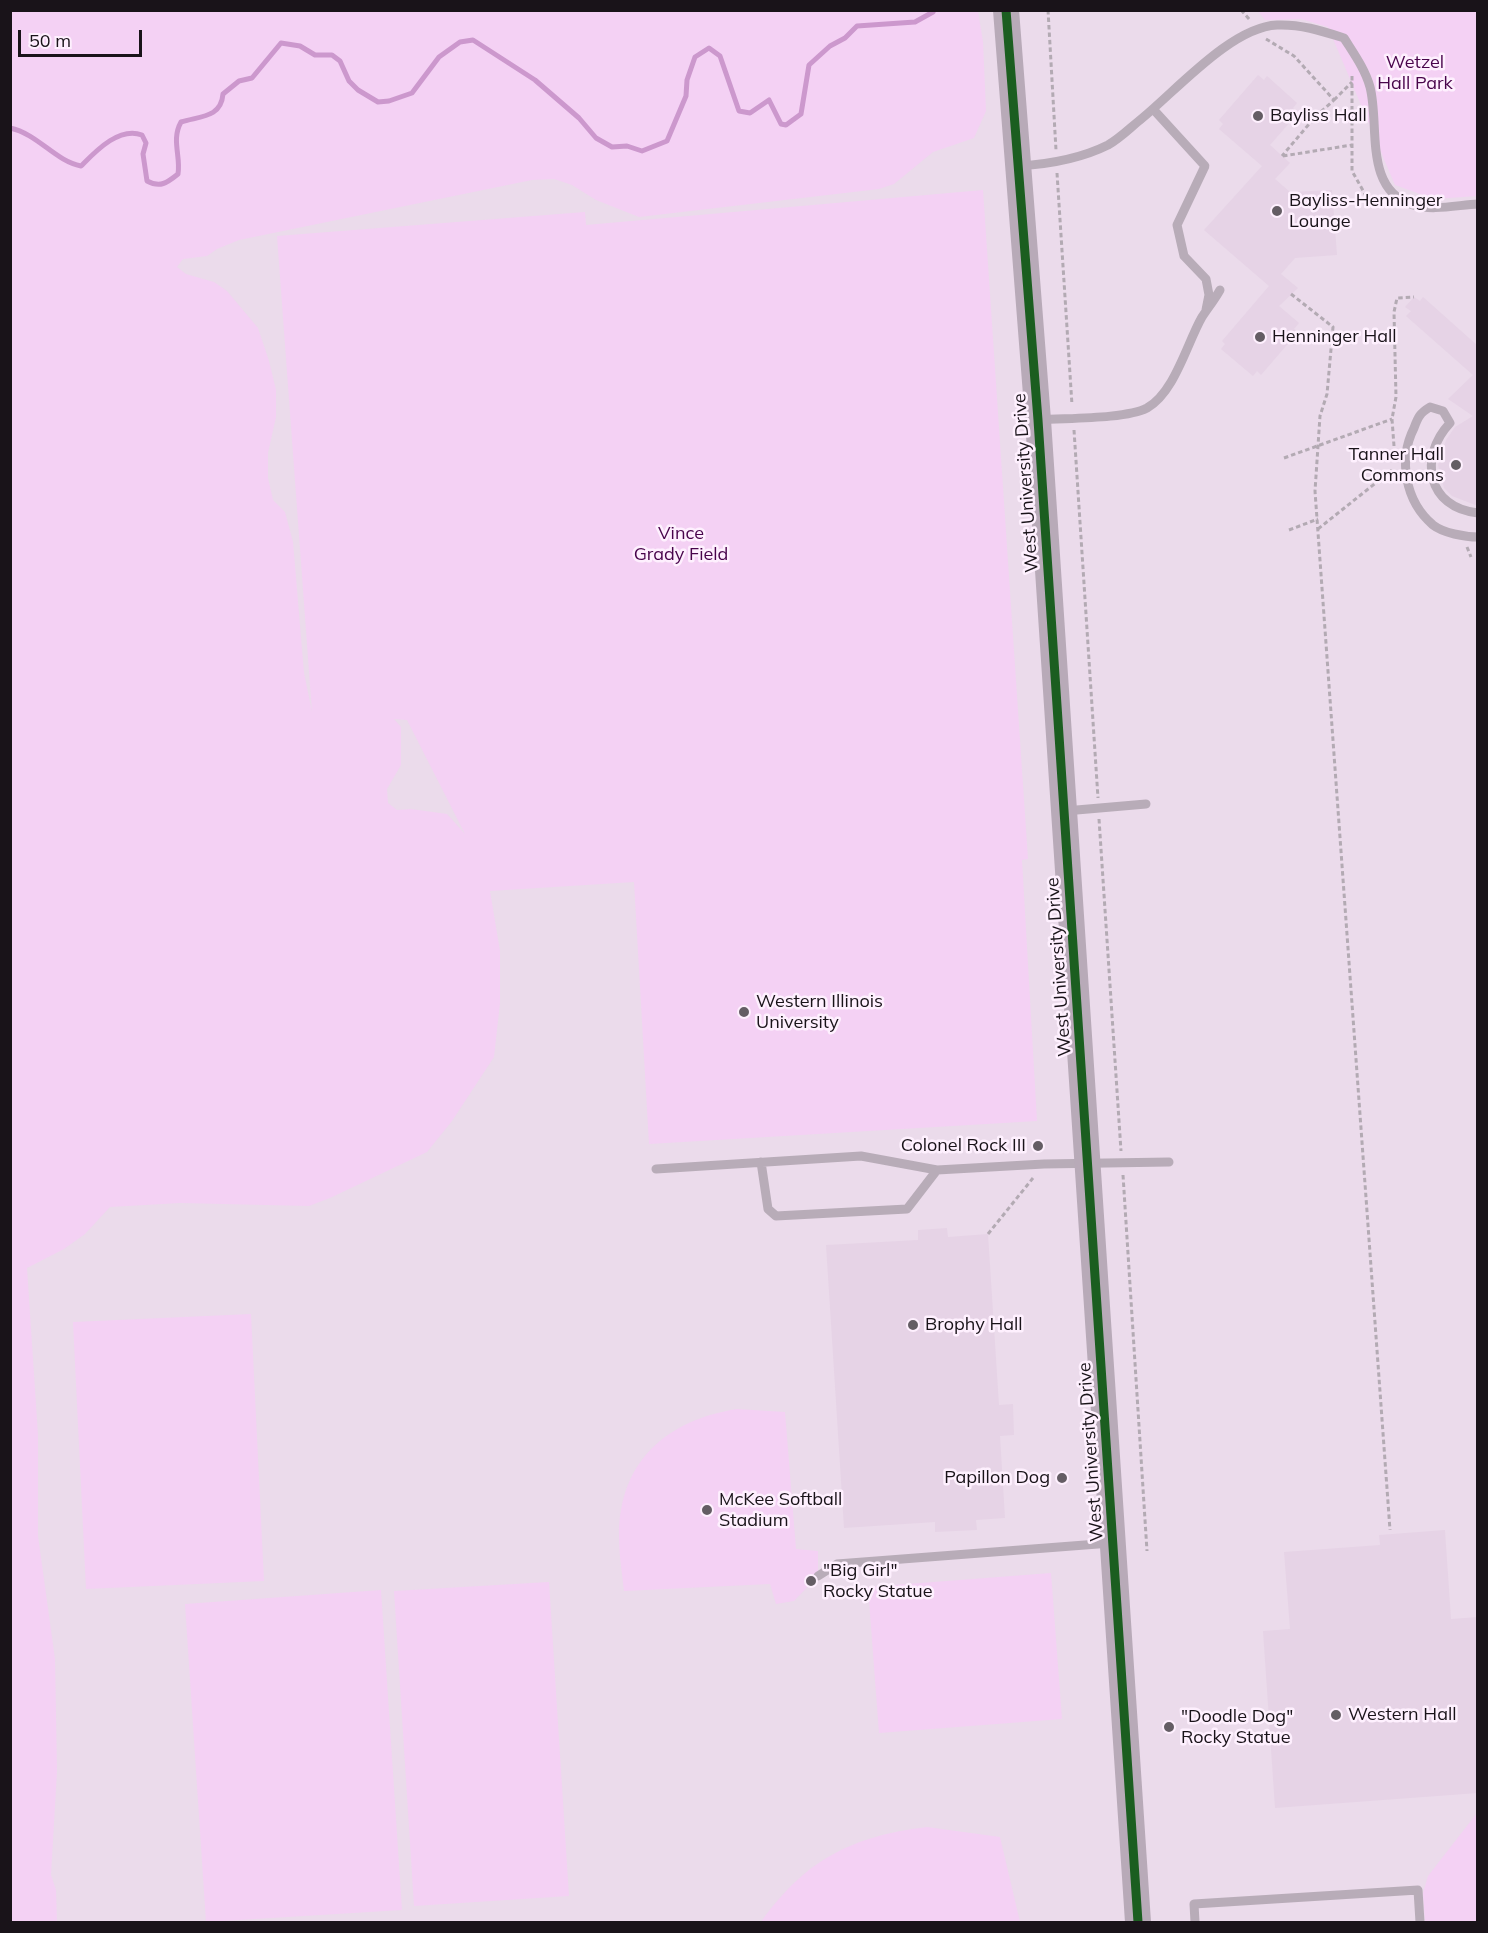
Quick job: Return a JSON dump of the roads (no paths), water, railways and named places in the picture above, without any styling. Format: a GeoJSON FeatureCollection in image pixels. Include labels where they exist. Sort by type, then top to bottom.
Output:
{"type":"FeatureCollection","features":[{"type":"Feature","properties":{"kind":"street","name":"West University Drive"},"geometry":{"type":"LineString","coordinates":[[1006,10],[1038,420],[1138,1923]]}},
{"type":"Feature","properties":{"kind":"lane"},"geometry":{"type":"LineString","coordinates":[[1019,166],[1057,168],[1109,145],[1153,110],[1199,67],[1257,29],[1276,25],[1311,27],[1344,38],[1357,59],[1370,88],[1378,168],[1386,185],[1398,197],[1413,205],[1478,204]]}},
{"type":"Feature","properties":{"kind":"lane"},"geometry":{"type":"LineString","coordinates":[[1153,110],[1205,166],[1177,225],[1184,256],[1206,279],[1209,295],[1206,313]]}},
{"type":"Feature","properties":{"kind":"lane"},"geometry":{"type":"LineString","coordinates":[[1038,420],[1129,413],[1148,407],[1157,400],[1181,364],[1220,290]]}},
{"type":"Feature","properties":{"kind":"lane"},"geometry":{"type":"LineString","coordinates":[[1478,513],[1466,512],[1446,501],[1434,484],[1430,466],[1432,450],[1441,432],[1450,423],[1443,411],[1430,407],[1420,413],[1407,441],[1405,470],[1411,494],[1420,510],[1435,526],[1478,537]]}},
{"type":"Feature","properties":{"kind":"lane"},"geometry":{"type":"LineString","coordinates":[[1065,812],[1146,804]]}},
{"type":"Feature","properties":{"kind":"lane"},"geometry":{"type":"LineString","coordinates":[[656,1169],[861,1156],[937,1170],[1044,1164],[1170,1162]]}},
{"type":"Feature","properties":{"kind":"lane"},"geometry":{"type":"LineString","coordinates":[[761,1162],[768,1209],[776,1216],[907,1209],[937,1170]]}},
{"type":"Feature","properties":{"kind":"lane"},"geometry":{"type":"LineString","coordinates":[[818,1576],[837,1564],[1113,1542]]}},
{"type":"Feature","properties":{"kind":"lane"},"geometry":{"type":"LineString","coordinates":[[1195,1923],[1194,1904],[1418,1890],[1420,1923]]}},
{"type":"Feature","properties":{"kind":"waterway"},"geometry":{"type":"LineString","coordinates":[[10,128],[29,136],[63,159],[81,166],[116,137],[133,133],[142,135],[146,143],[143,154],[147,181],[160,184],[178,174],[176,142],[181,122],[214,112],[223,94],[239,81],[252,78],[281,43],[300,46],[315,55],[332,55],[340,61],[349,81],[358,90],[378,102],[389,101],[412,93],[439,57],[460,42],[473,40],[535,80],[579,118],[596,138],[612,147],[627,146],[642,151],[667,141],[686,96],[687,80],[695,57],[709,48],[720,56],[739,111],[750,113],[769,100],[781,124],[786,125],[801,114],[809,65],[830,46],[845,38],[857,26],[915,22],[933,12]]}},
{"type":"Feature","properties":{"kind":"place","name":"Bayliss Hall"},"geometry":{"type":"Point","coordinates":[1258,116]}},
{"type":"Feature","properties":{"kind":"place","name":"Bayliss-Henninger Lounge"},"geometry":{"type":"Point","coordinates":[1277,211]}},
{"type":"Feature","properties":{"kind":"place","name":"Henninger Hall"},"geometry":{"type":"Point","coordinates":[1260,337]}},
{"type":"Feature","properties":{"kind":"place","name":"Tanner Hall Commons"},"geometry":{"type":"Point","coordinates":[1456,465]}},
{"type":"Feature","properties":{"kind":"place","name":"Western Illinois University"},"geometry":{"type":"Point","coordinates":[744,1012]}},
{"type":"Feature","properties":{"kind":"place","name":"Colonel Rock III"},"geometry":{"type":"Point","coordinates":[1038,1146]}},
{"type":"Feature","properties":{"kind":"place","name":"Brophy Hall"},"geometry":{"type":"Point","coordinates":[913,1325]}},
{"type":"Feature","properties":{"kind":"place","name":"Papillon Dog"},"geometry":{"type":"Point","coordinates":[1062,1478]}},
{"type":"Feature","properties":{"kind":"place","name":"McKee Softball Stadium"},"geometry":{"type":"Point","coordinates":[707,1510]}},
{"type":"Feature","properties":{"kind":"place","name":"\"Big Girl\" Rocky Statue"},"geometry":{"type":"Point","coordinates":[811,1581]}},
{"type":"Feature","properties":{"kind":"place","name":"Western Hall"},"geometry":{"type":"Point","coordinates":[1336,1715]}},
{"type":"Feature","properties":{"kind":"place","name":"\"Doodle Dog\" Rocky Statue"},"geometry":{"type":"Point","coordinates":[1169,1727]}},
{"type":"Feature","properties":{"kind":"park label","name":"Wetzel Hall Park"},"geometry":{"type":"Point","coordinates":[1415,73]}},
{"type":"Feature","properties":{"kind":"park label","name":"Vince Grady Field"},"geometry":{"type":"Point","coordinates":[681,544]}}]}
